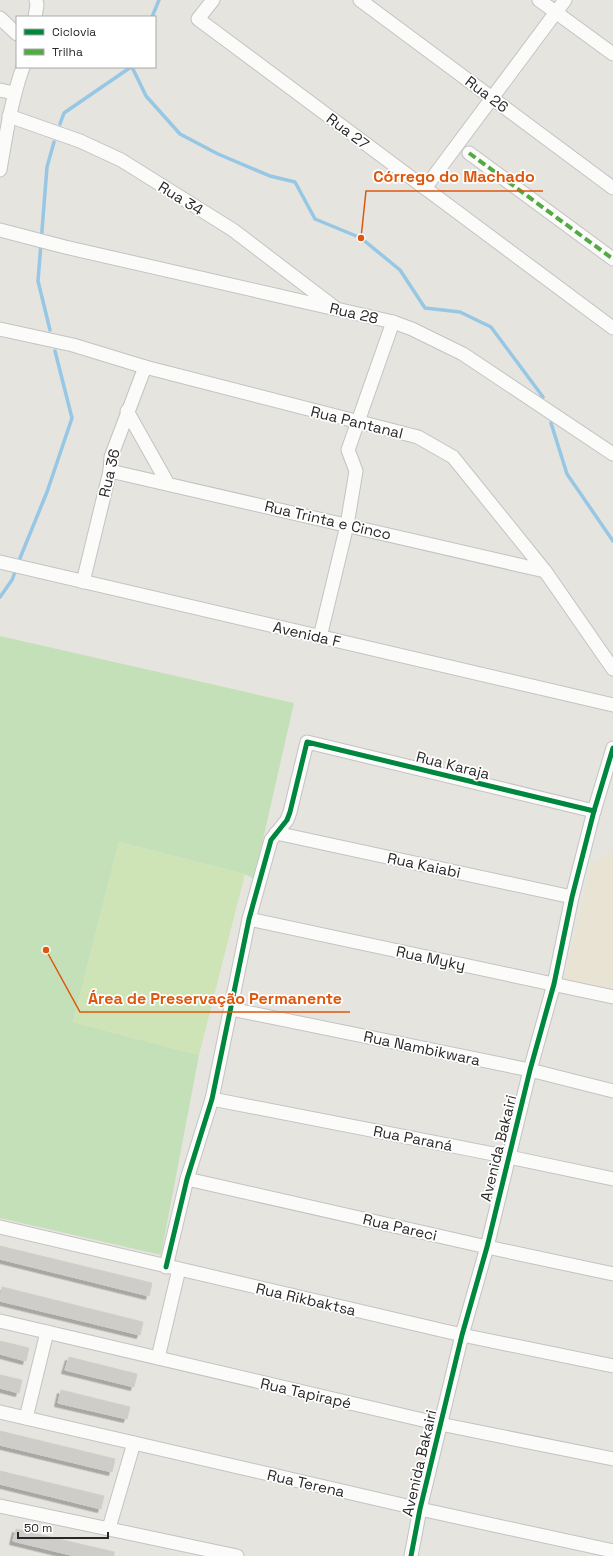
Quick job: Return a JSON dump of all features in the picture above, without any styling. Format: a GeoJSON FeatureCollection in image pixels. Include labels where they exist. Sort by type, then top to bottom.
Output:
{"type":"FeatureCollection","features":[{"type":"Feature","properties":{"kind":"street"},"geometry":{"type":"LineString","coordinates":[[35,16],[37,5],[36,0]]}},
{"type":"Feature","properties":{"kind":"street","name":"Rua 27"},"geometry":{"type":"LineString","coordinates":[[213,0],[198,19],[613,328]]}},
{"type":"Feature","properties":{"kind":"street","name":"Rua 26"},"geometry":{"type":"LineString","coordinates":[[360,0],[613,188]]}},
{"type":"Feature","properties":{"kind":"street"},"geometry":{"type":"LineString","coordinates":[[539,0],[613,54]]}},
{"type":"Feature","properties":{"kind":"street"},"geometry":{"type":"LineString","coordinates":[[425,188],[566,0]]}},
{"type":"Feature","properties":{"kind":"street"},"geometry":{"type":"LineString","coordinates":[[0,18],[16,33]]}},
{"type":"Feature","properties":{"kind":"street"},"geometry":{"type":"LineString","coordinates":[[0,170],[14,93],[23,68]]}},
{"type":"Feature","properties":{"kind":"street"},"geometry":{"type":"LineString","coordinates":[[0,90],[14,93]]}},
{"type":"Feature","properties":{"kind":"street","name":"Rua 34"},"geometry":{"type":"LineString","coordinates":[[9,116],[80,141],[121,160],[233,230],[283,266],[337,309]]}},
{"type":"Feature","properties":{"kind":"street"},"geometry":{"type":"LineString","coordinates":[[469,153],[613,259]]}},
{"type":"Feature","properties":{"kind":"street","name":"Rua 28"},"geometry":{"type":"LineString","coordinates":[[0,230],[65,247],[392,322],[412,329],[463,354],[612,450]]}},
{"type":"Feature","properties":{"kind":"street"},"geometry":{"type":"LineString","coordinates":[[320,637],[347,525],[356,471],[348,450],[392,322]]}},
{"type":"Feature","properties":{"kind":"street","name":"Rua Pantanal"},"geometry":{"type":"LineString","coordinates":[[0,329],[73,344],[145,367],[418,437],[453,458],[545,571],[613,669]]}},
{"type":"Feature","properties":{"kind":"street","name":"Rua 36"},"geometry":{"type":"LineString","coordinates":[[84,582],[110,471],[111,457],[127,411],[145,367]]}},
{"type":"Feature","properties":{"kind":"street"},"geometry":{"type":"LineString","coordinates":[[127,411],[168,484]]}},
{"type":"Feature","properties":{"kind":"street","name":"Rua Trinta e Cinco"},"geometry":{"type":"LineString","coordinates":[[110,471],[545,571]]}},
{"type":"Feature","properties":{"kind":"street","name":"Avenida F"},"geometry":{"type":"LineString","coordinates":[[5,563],[613,705]]}},
{"type":"Feature","properties":{"kind":"street","name":"Rua Karaja"},"geometry":{"type":"LineString","coordinates":[[276,833],[282,828],[290,812],[307,742],[594,811]]}},
{"type":"Feature","properties":{"kind":"street","name":"Avenida Bakairi"},"geometry":{"type":"LineString","coordinates":[[411,1556],[420,1509],[462,1336],[487,1247],[530,1070],[554,984],[572,897],[594,811],[605,770],[613,748]]}},
{"type":"Feature","properties":{"kind":"street"},"geometry":{"type":"LineString","coordinates":[[605,770],[613,784]]}},
{"type":"Feature","properties":{"kind":"street"},"geometry":{"type":"LineString","coordinates":[[158,1358],[187,1178],[212,1098],[248,919],[266,853],[271,840],[276,833]]}},
{"type":"Feature","properties":{"kind":"street","name":"Rua Kaiabi"},"geometry":{"type":"LineString","coordinates":[[276,833],[572,897]]}},
{"type":"Feature","properties":{"kind":"street","name":"Rua Myky"},"geometry":{"type":"LineString","coordinates":[[248,919],[613,996]]}},
{"type":"Feature","properties":{"kind":"street","name":"Rua Nambikwara"},"geometry":{"type":"LineString","coordinates":[[231,1009],[530,1070],[613,1091]]}},
{"type":"Feature","properties":{"kind":"street","name":"Rua Paraná"},"geometry":{"type":"LineString","coordinates":[[212,1098],[613,1179]]}},
{"type":"Feature","properties":{"kind":"street","name":"Rua Pareci"},"geometry":{"type":"LineString","coordinates":[[187,1178],[487,1247],[613,1274]]}},
{"type":"Feature","properties":{"kind":"street","name":"Rua Rikbaktsa"},"geometry":{"type":"LineString","coordinates":[[0,1227],[462,1336],[613,1366]]}},
{"type":"Feature","properties":{"kind":"street","name":"Rua Tapirapé"},"geometry":{"type":"LineString","coordinates":[[0,1321],[440,1424],[613,1460]]}},
{"type":"Feature","properties":{"kind":"street"},"geometry":{"type":"LineString","coordinates":[[26,1418],[47,1332]]}},
{"type":"Feature","properties":{"kind":"street","name":"Rua Terena"},"geometry":{"type":"LineString","coordinates":[[0,1412],[420,1509],[613,1551]]}},
{"type":"Feature","properties":{"kind":"street"},"geometry":{"type":"LineString","coordinates":[[109,1528],[134,1443]]}},
{"type":"Feature","properties":{"kind":"street"},"geometry":{"type":"LineString","coordinates":[[1,1509],[109,1528],[237,1556]]}},
{"type":"Feature","properties":{"kind":"shaded area"},"geometry":{"type":"Polygon","coordinates":[[[613,849],[613,993],[564,982],[591,865],[613,849]]]}},
{"type":"Feature","properties":{"kind":"green space"},"geometry":{"type":"Polygon","coordinates":[[[0,636],[294,703],[254,879],[245,874],[119,842],[73,1022],[199,1055],[161,1255],[0,1218],[0,636]]]}},
{"type":"Feature","properties":{"kind":"green space"},"geometry":{"type":"Polygon","coordinates":[[[119,842],[245,874],[199,1055],[73,1022],[119,842]]]}},
{"type":"Feature","properties":{"kind":"building"},"geometry":{"type":"Polygon","coordinates":[[[0,1246],[152,1283],[149,1296],[0,1259],[0,1246]]]}},
{"type":"Feature","properties":{"kind":"building"},"geometry":{"type":"Polygon","coordinates":[[[2,1287],[143,1322],[140,1335],[0,1301],[2,1287]]]}},
{"type":"Feature","properties":{"kind":"building"},"geometry":{"type":"Polygon","coordinates":[[[0,1341],[29,1348],[26,1361],[0,1354],[0,1341]]]}},
{"type":"Feature","properties":{"kind":"building"},"geometry":{"type":"Polygon","coordinates":[[[69,1357],[137,1374],[134,1387],[65,1370],[69,1357]]]}},
{"type":"Feature","properties":{"kind":"building"},"geometry":{"type":"Polygon","coordinates":[[[0,1375],[22,1380],[19,1393],[0,1388],[0,1375]]]}},
{"type":"Feature","properties":{"kind":"building"},"geometry":{"type":"Polygon","coordinates":[[[61,1390],[130,1407],[127,1419],[58,1403],[61,1390]]]}},
{"type":"Feature","properties":{"kind":"building"},"geometry":{"type":"Polygon","coordinates":[[[0,1431],[115,1459],[112,1472],[0,1445],[0,1431]]]}},
{"type":"Feature","properties":{"kind":"building"},"geometry":{"type":"Polygon","coordinates":[[[0,1471],[104,1496],[101,1509],[0,1484],[0,1471]]]}},
{"type":"Feature","properties":{"kind":"building"},"geometry":{"type":"Polygon","coordinates":[[[16,1529],[114,1552],[114,1556],[75,1556],[13,1541],[16,1529]]]}},
{"type":"Feature","properties":{"kind":"waterway"},"geometry":{"type":"LineString","coordinates":[[152,16],[159,0]]}},
{"type":"Feature","properties":{"kind":"waterway"},"geometry":{"type":"LineString","coordinates":[[60,124],[64,113],[130,68]]}},
{"type":"Feature","properties":{"kind":"waterway"},"geometry":{"type":"LineString","coordinates":[[132,68],[146,96],[180,134],[218,154],[270,176],[295,182],[315,219],[361,238],[400,270],[425,308],[460,312],[491,327],[543,397]]}},
{"type":"Feature","properties":{"kind":"waterway"},"geometry":{"type":"LineString","coordinates":[[50,330],[38,281],[47,167],[54,142]]}},
{"type":"Feature","properties":{"kind":"waterway"},"geometry":{"type":"LineString","coordinates":[[18,563],[47,492],[72,418],[55,351]]}},
{"type":"Feature","properties":{"kind":"waterway"},"geometry":{"type":"LineString","coordinates":[[551,423],[567,474],[613,541]]}},
{"type":"Feature","properties":{"kind":"waterway"},"geometry":{"type":"LineString","coordinates":[[0,597],[12,580],[16,569]]}},
{"type":"Feature","properties":{"kind":"marked path"},"geometry":{"type":"LineString","coordinates":[[469,153],[613,259]]}},
{"type":"Feature","properties":{"kind":"cycle path"},"geometry":{"type":"LineString","coordinates":[[166,1267],[187,1179],[212,1099],[249,919],[271,840],[287,820],[290,812],[307,742],[594,811]]}},
{"type":"Feature","properties":{"kind":"cycle path"},"geometry":{"type":"LineString","coordinates":[[411,1556],[420,1509],[462,1335],[487,1247],[530,1070],[554,984],[572,897],[594,811],[613,748]]}},
{"type":"Feature","properties":{"kind":"place","name":"Córrego do Machado"},"geometry":{"type":"Point","coordinates":[361,238]}},
{"type":"Feature","properties":{"kind":"place","name":"Área de Preservação Permanente"},"geometry":{"type":"Point","coordinates":[46,950]}}]}
